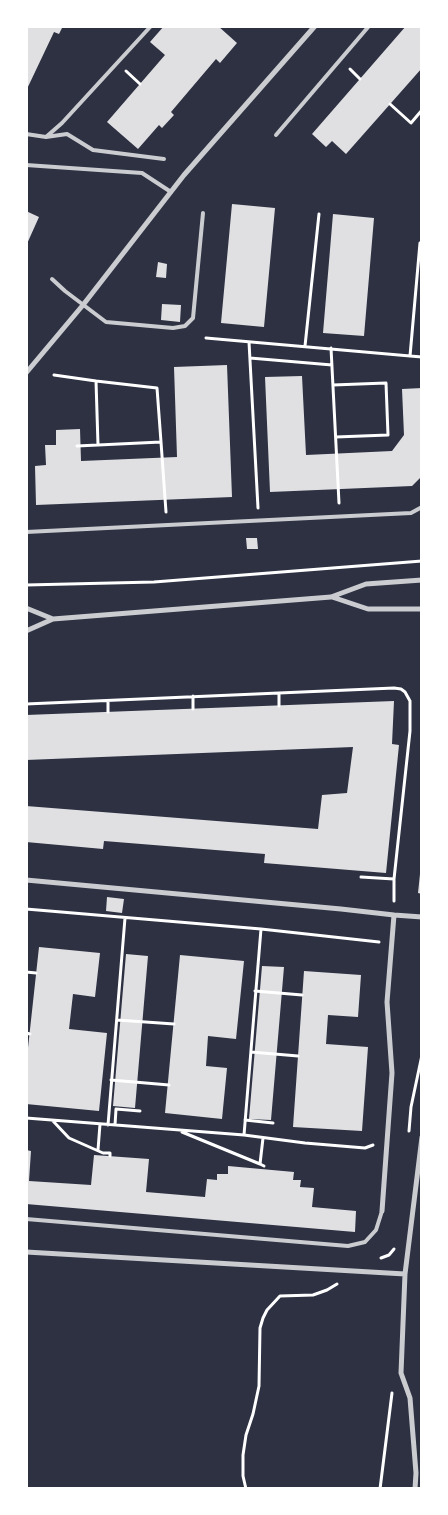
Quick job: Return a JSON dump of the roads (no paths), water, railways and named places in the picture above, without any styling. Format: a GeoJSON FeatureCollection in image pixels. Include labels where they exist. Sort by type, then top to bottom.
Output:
{"type":"FeatureCollection","features":[{"type":"Feature","properties":{"kind":"street"},"geometry":{"type":"LineString","coordinates":[[26,372],[83,305],[200,156],[315,26]]}},
{"type":"Feature","properties":{"kind":"street"},"geometry":{"type":"LineString","coordinates":[[26,631],[53,619],[332,597],[366,584],[422,580]]}},
{"type":"Feature","properties":{"kind":"street"},"geometry":{"type":"LineString","coordinates":[[332,597],[368,608],[422,608]]}},
{"type":"Feature","properties":{"kind":"street"},"geometry":{"type":"LineString","coordinates":[[26,608],[53,619]]}},
{"type":"Feature","properties":{"kind":"street"},"geometry":{"type":"LineString","coordinates":[[26,880],[422,917]]}},
{"type":"Feature","properties":{"kind":"street"},"geometry":{"type":"LineString","coordinates":[[382,1211],[392,1073],[387,1002],[394,915]]}},
{"type":"Feature","properties":{"kind":"street"},"geometry":{"type":"LineString","coordinates":[[415,1489],[416,1473],[410,1398],[401,1373],[406,1274],[422,1137]]}},
{"type":"Feature","properties":{"kind":"street"},"geometry":{"type":"LineString","coordinates":[[26,1252],[406,1274]]}},
{"type":"Feature","properties":{"kind":"lane"},"geometry":{"type":"LineString","coordinates":[[46,137],[62,123],[151,26]]}},
{"type":"Feature","properties":{"kind":"lane"},"geometry":{"type":"LineString","coordinates":[[276,135],[369,26]]}},
{"type":"Feature","properties":{"kind":"lane"},"geometry":{"type":"LineString","coordinates":[[26,134],[46,137],[67,134],[93,150],[164,159]]}},
{"type":"Feature","properties":{"kind":"lane"},"geometry":{"type":"LineString","coordinates":[[26,165],[142,173],[171,192]]}},
{"type":"Feature","properties":{"kind":"lane"},"geometry":{"type":"LineString","coordinates":[[52,279],[106,322],[174,328],[186,326],[193,318],[203,213]]}},
{"type":"Feature","properties":{"kind":"lane"},"geometry":{"type":"LineString","coordinates":[[26,532],[411,513],[422,507]]}},
{"type":"Feature","properties":{"kind":"lane"},"geometry":{"type":"LineString","coordinates":[[26,1219],[348,1246],[366,1242],[376,1230],[382,1211]]}}]}
